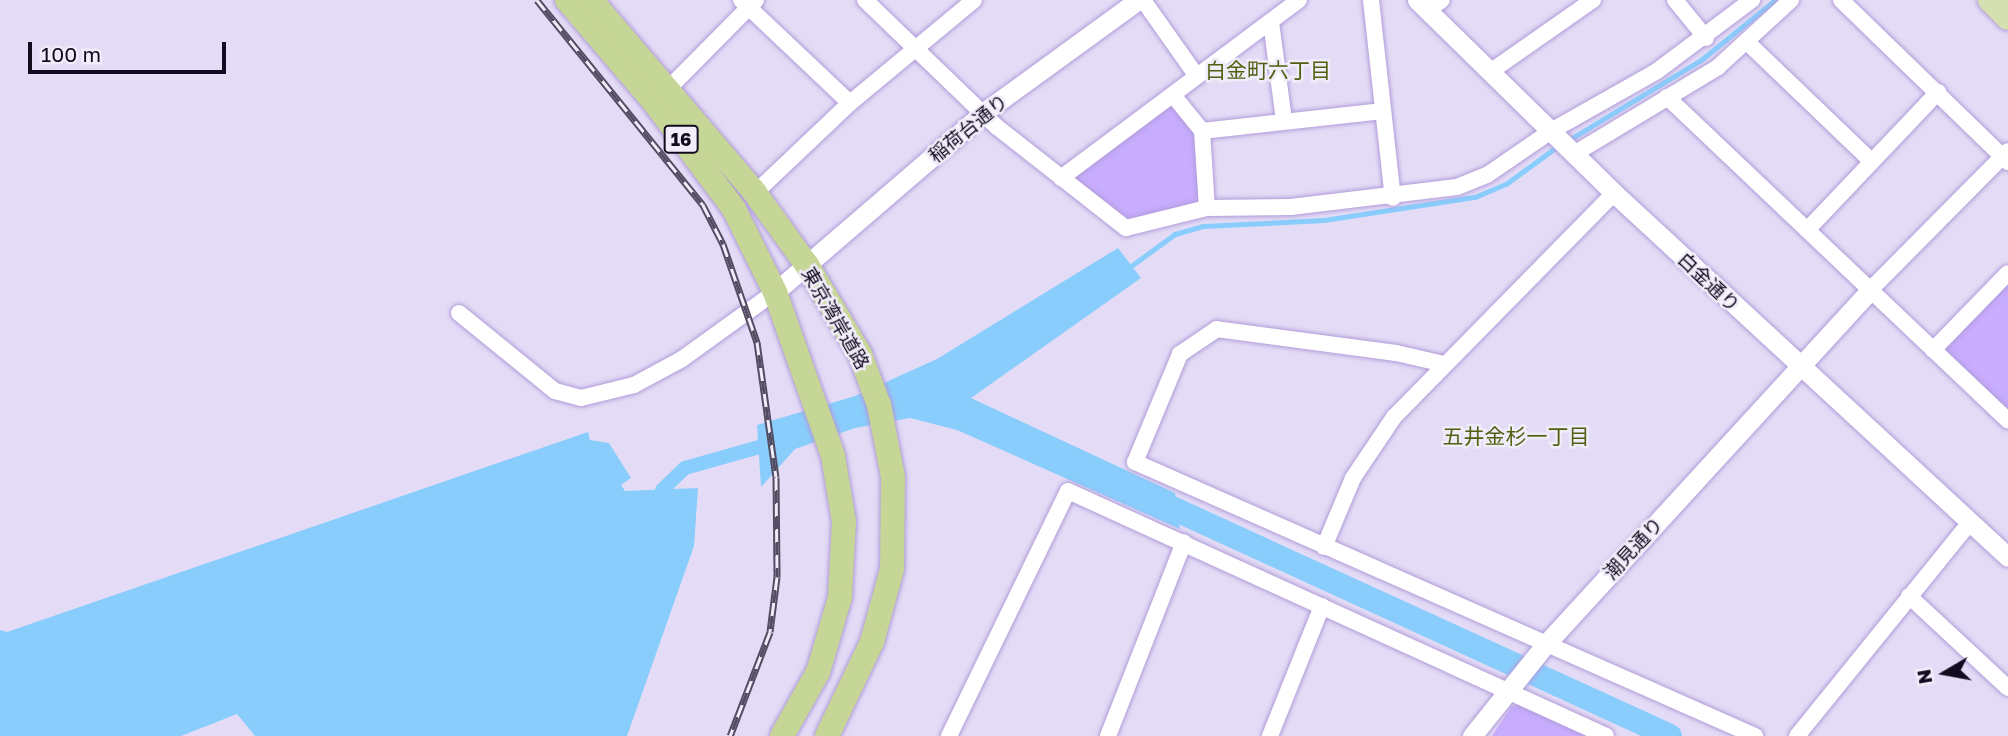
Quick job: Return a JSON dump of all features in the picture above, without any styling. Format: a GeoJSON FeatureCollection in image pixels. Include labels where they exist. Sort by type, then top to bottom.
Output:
{"type":"FeatureCollection","features":[{"type":"Feature","properties":{"kind":"highway","name":"東京湾岸道路"},"geometry":{"type":"LineString","coordinates":[[567,0],[755,193],[807,265],[860,354],[887,443],[895,521],[888,591],[861,668],[827,736]]}},
{"type":"Feature","properties":{"kind":"highway","name":"東京湾岸道路"},"geometry":{"type":"LineString","coordinates":[[591,0],[662,95],[734,209],[775,292],[833,457],[844,522],[840,597],[818,672],[782,736]]}},
{"type":"Feature","properties":{"kind":"main road"},"geometry":{"type":"LineString","coordinates":[[1990,0],[2008,18]]}},
{"type":"Feature","properties":{"kind":"street"},"geometry":{"type":"LineString","coordinates":[[865,0],[984,112],[1061,178],[1126,228],[1206,208],[1291,207],[1393,198],[1457,187],[1487,176],[1552,131],[1706,38],[1752,0]]}},
{"type":"Feature","properties":{"kind":"street"},"geometry":{"type":"LineString","coordinates":[[755,193],[850,103],[974,0]]}},
{"type":"Feature","properties":{"kind":"street"},"geometry":{"type":"LineString","coordinates":[[1061,178],[1299,0]]}},
{"type":"Feature","properties":{"kind":"street"},"geometry":{"type":"LineString","coordinates":[[1371,0],[1393,198]]}},
{"type":"Feature","properties":{"kind":"street"},"geometry":{"type":"LineString","coordinates":[[1490,72],[1593,0]]}},
{"type":"Feature","properties":{"kind":"street"},"geometry":{"type":"LineString","coordinates":[[1675,0],[1706,38]]}},
{"type":"Feature","properties":{"kind":"street"},"geometry":{"type":"LineString","coordinates":[[1574,154],[1717,67],[1791,0]]}},
{"type":"Feature","properties":{"kind":"street"},"geometry":{"type":"LineString","coordinates":[[1841,0],[2006,157],[1869,292]]}},
{"type":"Feature","properties":{"kind":"street"},"geometry":{"type":"LineString","coordinates":[[1136,1],[1196,75]]}},
{"type":"Feature","properties":{"kind":"street","name":"稲荷台通り"},"geometry":{"type":"LineString","coordinates":[[775,292],[984,112],[1136,1]]}},
{"type":"Feature","properties":{"kind":"street"},"geometry":{"type":"LineString","coordinates":[[662,95],[748,2],[850,103]]}},
{"type":"Feature","properties":{"kind":"street","name":"白金通り"},"geometry":{"type":"LineString","coordinates":[[1429,4],[1490,72],[1614,193],[2008,557]]}},
{"type":"Feature","properties":{"kind":"street"},"geometry":{"type":"LineString","coordinates":[[1271,22],[1284,121]]}},
{"type":"Feature","properties":{"kind":"street"},"geometry":{"type":"LineString","coordinates":[[1747,42],[1871,161]]}},
{"type":"Feature","properties":{"kind":"street"},"geometry":{"type":"LineString","coordinates":[[1808,229],[1938,92]]}},
{"type":"Feature","properties":{"kind":"street"},"geometry":{"type":"LineString","coordinates":[[1172,95],[1202,131],[1206,208]]}},
{"type":"Feature","properties":{"kind":"street"},"geometry":{"type":"LineString","coordinates":[[1667,97],[1808,229],[1869,292],[2008,419]]}},
{"type":"Feature","properties":{"kind":"street"},"geometry":{"type":"LineString","coordinates":[[1202,131],[1383,111]]}},
{"type":"Feature","properties":{"kind":"street"},"geometry":{"type":"LineString","coordinates":[[1324,547],[1338,508],[1368,454],[1394,417],[1614,193]]}},
{"type":"Feature","properties":{"kind":"street"},"geometry":{"type":"LineString","coordinates":[[1933,351],[2008,273]]}},
{"type":"Feature","properties":{"kind":"street"},"geometry":{"type":"LineString","coordinates":[[459,313],[555,391],[581,398],[634,384],[682,359],[775,292]]}},
{"type":"Feature","properties":{"kind":"street","name":"潮見通り"},"geometry":{"type":"LineString","coordinates":[[1472,736],[1504,691],[1544,646],[1869,292]]}},
{"type":"Feature","properties":{"kind":"street"},"geometry":{"type":"LineString","coordinates":[[1444,364],[1396,353],[1217,329],[1180,354],[1135,462],[1544,646],[1755,736]]}},
{"type":"Feature","properties":{"kind":"street"},"geometry":{"type":"LineString","coordinates":[[949,736],[1068,491],[1606,736]]}},
{"type":"Feature","properties":{"kind":"street"},"geometry":{"type":"LineString","coordinates":[[1797,736],[1970,522]]}},
{"type":"Feature","properties":{"kind":"street"},"geometry":{"type":"LineString","coordinates":[[1108,736],[1184,542]]}},
{"type":"Feature","properties":{"kind":"street"},"geometry":{"type":"LineString","coordinates":[[1909,596],[2008,688]]}},
{"type":"Feature","properties":{"kind":"street"},"geometry":{"type":"LineString","coordinates":[[1270,736],[1322,606]]}},
{"type":"Feature","properties":{"kind":"shaded area"},"geometry":{"type":"Polygon","coordinates":[[[1173,95],[1202,131],[1207,208],[1126,228],[1061,178],[1173,95]]]}},
{"type":"Feature","properties":{"kind":"shaded area"},"geometry":{"type":"Polygon","coordinates":[[[2008,273],[2008,418],[1933,350],[2008,273]]]}},
{"type":"Feature","properties":{"kind":"shaded area"},"geometry":{"type":"Polygon","coordinates":[[[1521,703],[1591,736],[1492,736],[1511,707],[1521,703]]]}},
{"type":"Feature","properties":{"kind":"water"},"geometry":{"type":"Polygon","coordinates":[[[1118,248],[1141,278],[971,398],[1175,493],[1180,529],[957,430],[910,418],[855,428],[795,449],[761,487],[757,425],[855,396],[937,359],[1118,248]]]}},
{"type":"Feature","properties":{"kind":"water"},"geometry":{"type":"Polygon","coordinates":[[[588,432],[590,440],[609,443],[631,478],[621,485],[625,491],[698,488],[694,546],[627,736],[255,736],[237,714],[181,736],[0,736],[0,630],[7,632],[588,432]]]}},
{"type":"Feature","properties":{"kind":"waterway"},"geometry":{"type":"LineString","coordinates":[[1569,140],[1701,60],[1775,0]]}},
{"type":"Feature","properties":{"kind":"waterway"},"geometry":{"type":"LineString","coordinates":[[1127,269],[1175,234],[1203,226],[1324,220],[1475,197],[1506,184],[1558,146]]}},
{"type":"Feature","properties":{"kind":"waterway"},"geometry":{"type":"LineString","coordinates":[[662,490],[685,468],[777,442]]}},
{"type":"Feature","properties":{"kind":"waterway"},"geometry":{"type":"LineString","coordinates":[[1148,497],[1670,736]]}},
{"type":"Feature","properties":{"kind":"railway"},"geometry":{"type":"LineString","coordinates":[[537,0],[703,205],[723,244],[757,342],[776,477],[777,577],[770,632],[730,736]]}},
{"type":"Feature","properties":{"kind":"district","name":"白金町六丁目"},"geometry":{"type":"Point","coordinates":[1268,70]}},
{"type":"Feature","properties":{"kind":"district","name":"五井金杉一丁目"},"geometry":{"type":"Point","coordinates":[1516,436]}}]}
